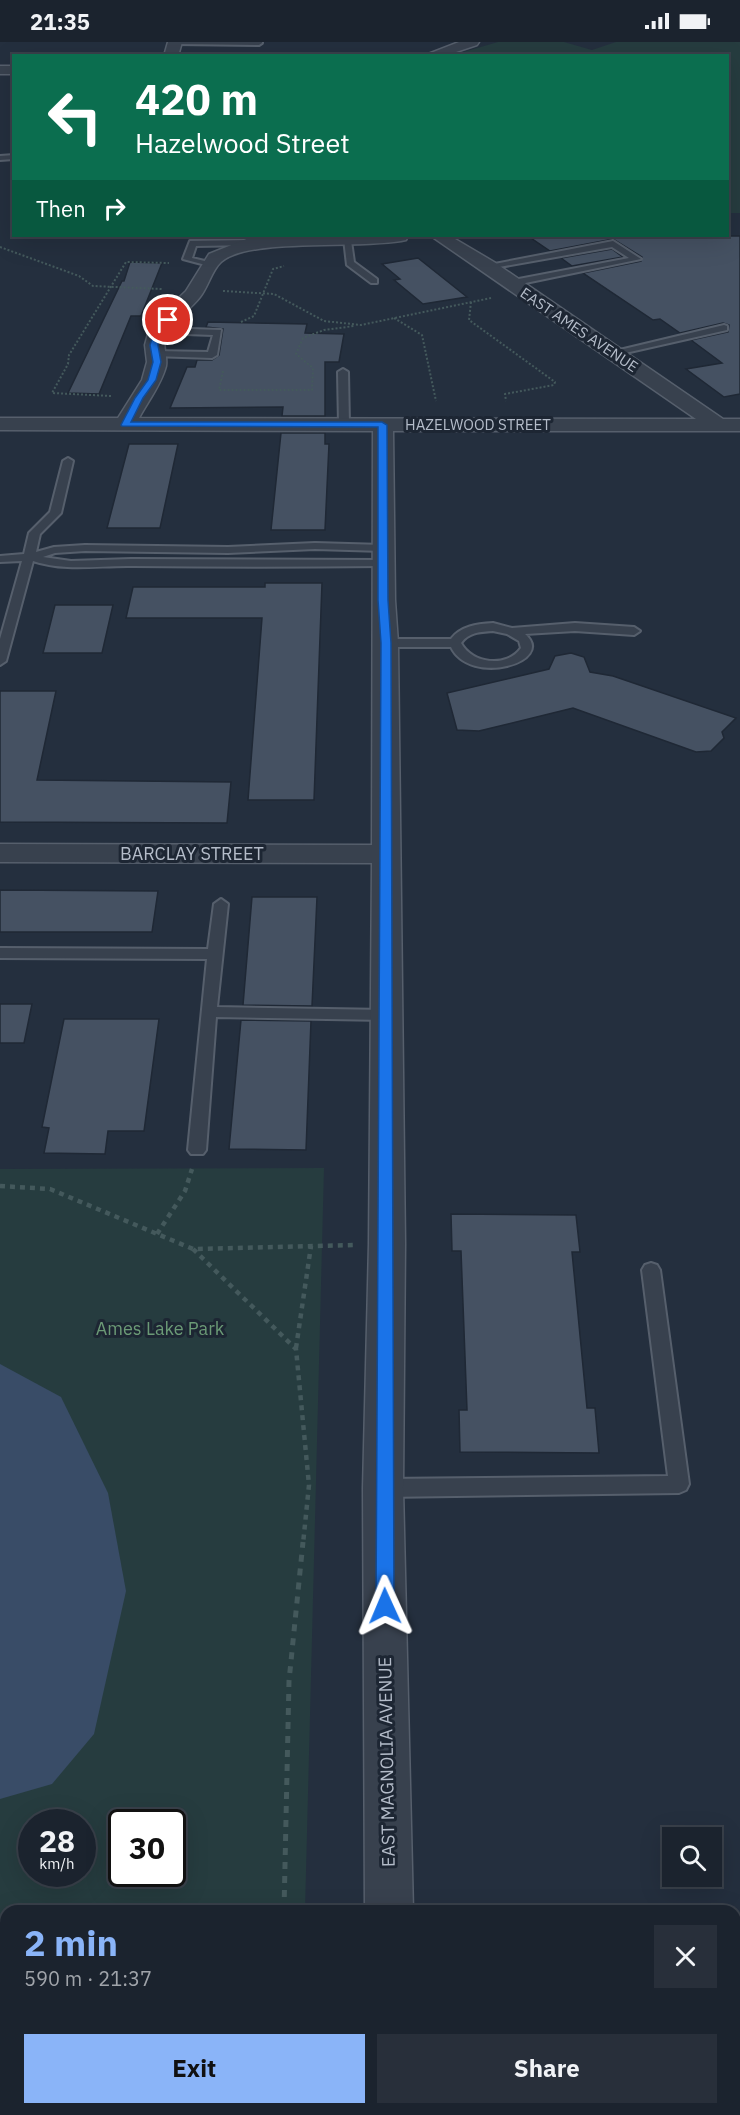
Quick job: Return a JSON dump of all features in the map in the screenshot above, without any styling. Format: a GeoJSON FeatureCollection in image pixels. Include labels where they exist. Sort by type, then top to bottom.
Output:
{"type":"FeatureCollection","features":[{"type":"Feature","properties":{"kind":"street"},"geometry":{"type":"LineString","coordinates":[[435,54],[472,42]]}},
{"type":"Feature","properties":{"kind":"street"},"geometry":{"type":"LineString","coordinates":[[125,425],[139,398],[152,380],[157,362],[154,345],[160,331],[196,290],[203,263],[249,243],[374,240],[394,237]]}},
{"type":"Feature","properties":{"kind":"street","name":"EAST AMES AVENUE"},"geometry":{"type":"LineString","coordinates":[[441,237],[488,266],[718,425]]}},
{"type":"Feature","properties":{"kind":"street","name":"HAZELWOOD STREET"},"geometry":{"type":"LineString","coordinates":[[0,424],[740,425]]}},
{"type":"Feature","properties":{"kind":"street","name":"EAST MAGNOLIA AVENUE"},"geometry":{"type":"LineString","coordinates":[[382,425],[386,643],[387,1244],[383,1488],[389,1905]]}},
{"type":"Feature","properties":{"kind":"street","name":"BARCLAY STREET"},"geometry":{"type":"LineString","coordinates":[[0,853],[385,854]]}},
{"type":"Feature","properties":{"kind":"lane"},"geometry":{"type":"LineString","coordinates":[[175,42],[259,43]]}},
{"type":"Feature","properties":{"kind":"lane"},"geometry":{"type":"LineString","coordinates":[[341,241],[350,263],[374,281]]}},
{"type":"Feature","properties":{"kind":"lane"},"geometry":{"type":"LineString","coordinates":[[203,263],[187,259],[193,243],[249,243]]}},
{"type":"Feature","properties":{"kind":"lane"},"geometry":{"type":"LineString","coordinates":[[488,266],[613,244],[637,260],[517,287]]}},
{"type":"Feature","properties":{"kind":"lane"},"geometry":{"type":"LineString","coordinates":[[612,352],[724,328]]}},
{"type":"Feature","properties":{"kind":"lane"},"geometry":{"type":"LineString","coordinates":[[156,354],[212,355],[218,333],[160,331]]}},
{"type":"Feature","properties":{"kind":"lane"},"geometry":{"type":"LineString","coordinates":[[344,372],[344,425]]}},
{"type":"Feature","properties":{"kind":"lane"},"geometry":{"type":"LineString","coordinates":[[0,661],[30,556],[34,533],[55,513],[68,461]]}},
{"type":"Feature","properties":{"kind":"lane"},"geometry":{"type":"LineString","coordinates":[[0,559],[30,556],[54,550],[85,548],[228,550],[315,546],[383,555]]}},
{"type":"Feature","properties":{"kind":"lane"},"geometry":{"type":"LineString","coordinates":[[30,556],[47,562],[71,564],[131,562],[190,564],[383,555]]}},
{"type":"Feature","properties":{"kind":"lane"},"geometry":{"type":"LineString","coordinates":[[455,644],[463,633],[493,627],[513,631],[575,627],[634,631]]}},
{"type":"Feature","properties":{"kind":"lane"},"geometry":{"type":"LineString","coordinates":[[455,644],[462,656],[471,660],[495,664],[507,662],[524,654],[527,647],[525,641],[513,631]]}},
{"type":"Feature","properties":{"kind":"lane"},"geometry":{"type":"LineString","coordinates":[[386,643],[455,644]]}},
{"type":"Feature","properties":{"kind":"lane"},"geometry":{"type":"LineString","coordinates":[[197,1150],[208,1012],[221,904]]}},
{"type":"Feature","properties":{"kind":"lane"},"geometry":{"type":"LineString","coordinates":[[0,953],[215,954]]}},
{"type":"Feature","properties":{"kind":"lane"},"geometry":{"type":"LineString","coordinates":[[208,1012],[386,1016]]}},
{"type":"Feature","properties":{"kind":"lane"},"geometry":{"type":"LineString","coordinates":[[383,1488],[679,1484],[651,1270]]}},
{"type":"Feature","properties":{"kind":"path"},"geometry":{"type":"LineString","coordinates":[[241,322],[254,316],[273,269],[288,266],[341,241]]}},
{"type":"Feature","properties":{"kind":"path"},"geometry":{"type":"LineString","coordinates":[[0,247],[79,276],[93,286],[274,294],[324,321],[360,325]]}},
{"type":"Feature","properties":{"kind":"path"},"geometry":{"type":"LineString","coordinates":[[139,398],[52,393],[68,364],[69,355],[126,262],[203,263]]}},
{"type":"Feature","properties":{"kind":"path"},"geometry":{"type":"LineString","coordinates":[[224,366],[219,390],[312,390],[314,368],[296,354],[303,338],[324,330],[360,325],[471,302],[517,287]]}},
{"type":"Feature","properties":{"kind":"path"},"geometry":{"type":"LineString","coordinates":[[471,302],[469,320],[555,382],[554,385],[505,394],[506,404]]}},
{"type":"Feature","properties":{"kind":"path"},"geometry":{"type":"LineString","coordinates":[[394,318],[422,335],[441,425]]}},
{"type":"Feature","properties":{"kind":"path"},"geometry":{"type":"LineString","coordinates":[[157,1234],[185,1191],[197,1150]]}},
{"type":"Feature","properties":{"kind":"path"},"geometry":{"type":"LineString","coordinates":[[0,1186],[50,1189],[193,1249],[296,1349]]}},
{"type":"Feature","properties":{"kind":"path"},"geometry":{"type":"LineString","coordinates":[[193,1249],[387,1244]]}},
{"type":"Feature","properties":{"kind":"path"},"geometry":{"type":"LineString","coordinates":[[284,1905],[289,1681],[309,1485],[296,1349],[311,1246]]}},
{"type":"Feature","properties":{"kind":"green space"},"geometry":{"type":"Polygon","coordinates":[[[498,42],[564,42],[592,50],[616,42],[740,42],[740,213],[729,213],[729,54],[456,54],[498,42]]]}},
{"type":"Feature","properties":{"kind":"green space","name":"Ames Lake Park"},"geometry":{"type":"Polygon","coordinates":[[[324,1168],[305,1905],[0,1905],[0,1169],[324,1168]]]}},
{"type":"Feature","properties":{"kind":"water"},"geometry":{"type":"Polygon","coordinates":[[[0,1364],[61,1397],[108,1493],[126,1591],[94,1734],[52,1784],[0,1799],[0,1364]]]}},
{"type":"Feature","properties":{"kind":"building"},"geometry":{"type":"Polygon","coordinates":[[[740,236],[740,394],[724,397],[686,369],[722,363],[691,340],[728,332],[729,325],[723,323],[680,333],[660,319],[653,320],[583,273],[641,261],[642,257],[613,239],[550,251],[529,237],[740,236]]]}},
{"type":"Feature","properties":{"kind":"building"},"geometry":{"type":"Polygon","coordinates":[[[612,249],[623,257],[572,266],[561,258],[612,249]]]}},
{"type":"Feature","properties":{"kind":"building"},"geometry":{"type":"Polygon","coordinates":[[[418,258],[467,297],[423,304],[394,280],[400,279],[382,264],[418,258]]]}},
{"type":"Feature","properties":{"kind":"building"},"geometry":{"type":"Polygon","coordinates":[[[130,262],[162,263],[141,316],[131,316],[99,394],[68,393],[124,281],[130,262]]]}},
{"type":"Feature","properties":{"kind":"building"},"geometry":{"type":"Polygon","coordinates":[[[208,322],[307,324],[305,333],[344,334],[339,362],[325,362],[325,416],[282,416],[283,407],[170,408],[187,367],[195,367],[197,360],[212,360],[219,355],[223,329],[206,327],[208,322]]]}},
{"type":"Feature","properties":{"kind":"building"},"geometry":{"type":"Polygon","coordinates":[[[281,433],[325,433],[325,444],[329,444],[325,530],[271,530],[281,433]]]}},
{"type":"Feature","properties":{"kind":"building"},"geometry":{"type":"Polygon","coordinates":[[[129,444],[178,444],[160,528],[107,528],[129,444]]]}},
{"type":"Feature","properties":{"kind":"building"},"geometry":{"type":"Polygon","coordinates":[[[265,583],[322,583],[314,800],[248,800],[262,618],[126,618],[133,587],[265,587],[265,583]]]}},
{"type":"Feature","properties":{"kind":"building"},"geometry":{"type":"Polygon","coordinates":[[[55,605],[113,605],[102,653],[43,653],[55,605]]]}},
{"type":"Feature","properties":{"kind":"building"},"geometry":{"type":"Polygon","coordinates":[[[571,653],[584,657],[590,672],[613,676],[736,718],[722,732],[724,738],[711,751],[696,752],[573,708],[479,731],[457,730],[447,693],[549,669],[555,656],[571,653]]]}},
{"type":"Feature","properties":{"kind":"building"},"geometry":{"type":"Polygon","coordinates":[[[0,691],[56,691],[37,780],[231,782],[227,823],[0,822],[0,691]]]}},
{"type":"Feature","properties":{"kind":"building"},"geometry":{"type":"Polygon","coordinates":[[[0,890],[158,891],[152,932],[0,932],[0,890]]]}},
{"type":"Feature","properties":{"kind":"building"},"geometry":{"type":"Polygon","coordinates":[[[252,897],[317,897],[312,1006],[243,1005],[252,897]]]}},
{"type":"Feature","properties":{"kind":"building"},"geometry":{"type":"Polygon","coordinates":[[[0,1004],[32,1004],[24,1043],[0,1043],[0,1004]]]}},
{"type":"Feature","properties":{"kind":"building"},"geometry":{"type":"Polygon","coordinates":[[[64,1019],[159,1019],[144,1131],[108,1131],[105,1154],[44,1153],[49,1128],[42,1127],[64,1019]]]}},
{"type":"Feature","properties":{"kind":"building"},"geometry":{"type":"Polygon","coordinates":[[[241,1020],[311,1021],[306,1150],[229,1149],[241,1020]]]}},
{"type":"Feature","properties":{"kind":"building"},"geometry":{"type":"Polygon","coordinates":[[[451,1214],[576,1215],[580,1252],[572,1252],[587,1408],[595,1408],[599,1453],[460,1452],[459,1410],[467,1410],[461,1251],[452,1251],[451,1214]]]}},
{"type":"Feature","properties":{"kind":"route"},"geometry":{"type":"LineString","coordinates":[[168,320],[157,334],[154,345],[157,362],[152,380],[139,398],[125,425],[382,425],[383,600],[386,643],[384,837],[387,1244],[383,1488],[385,1606]]}}]}
